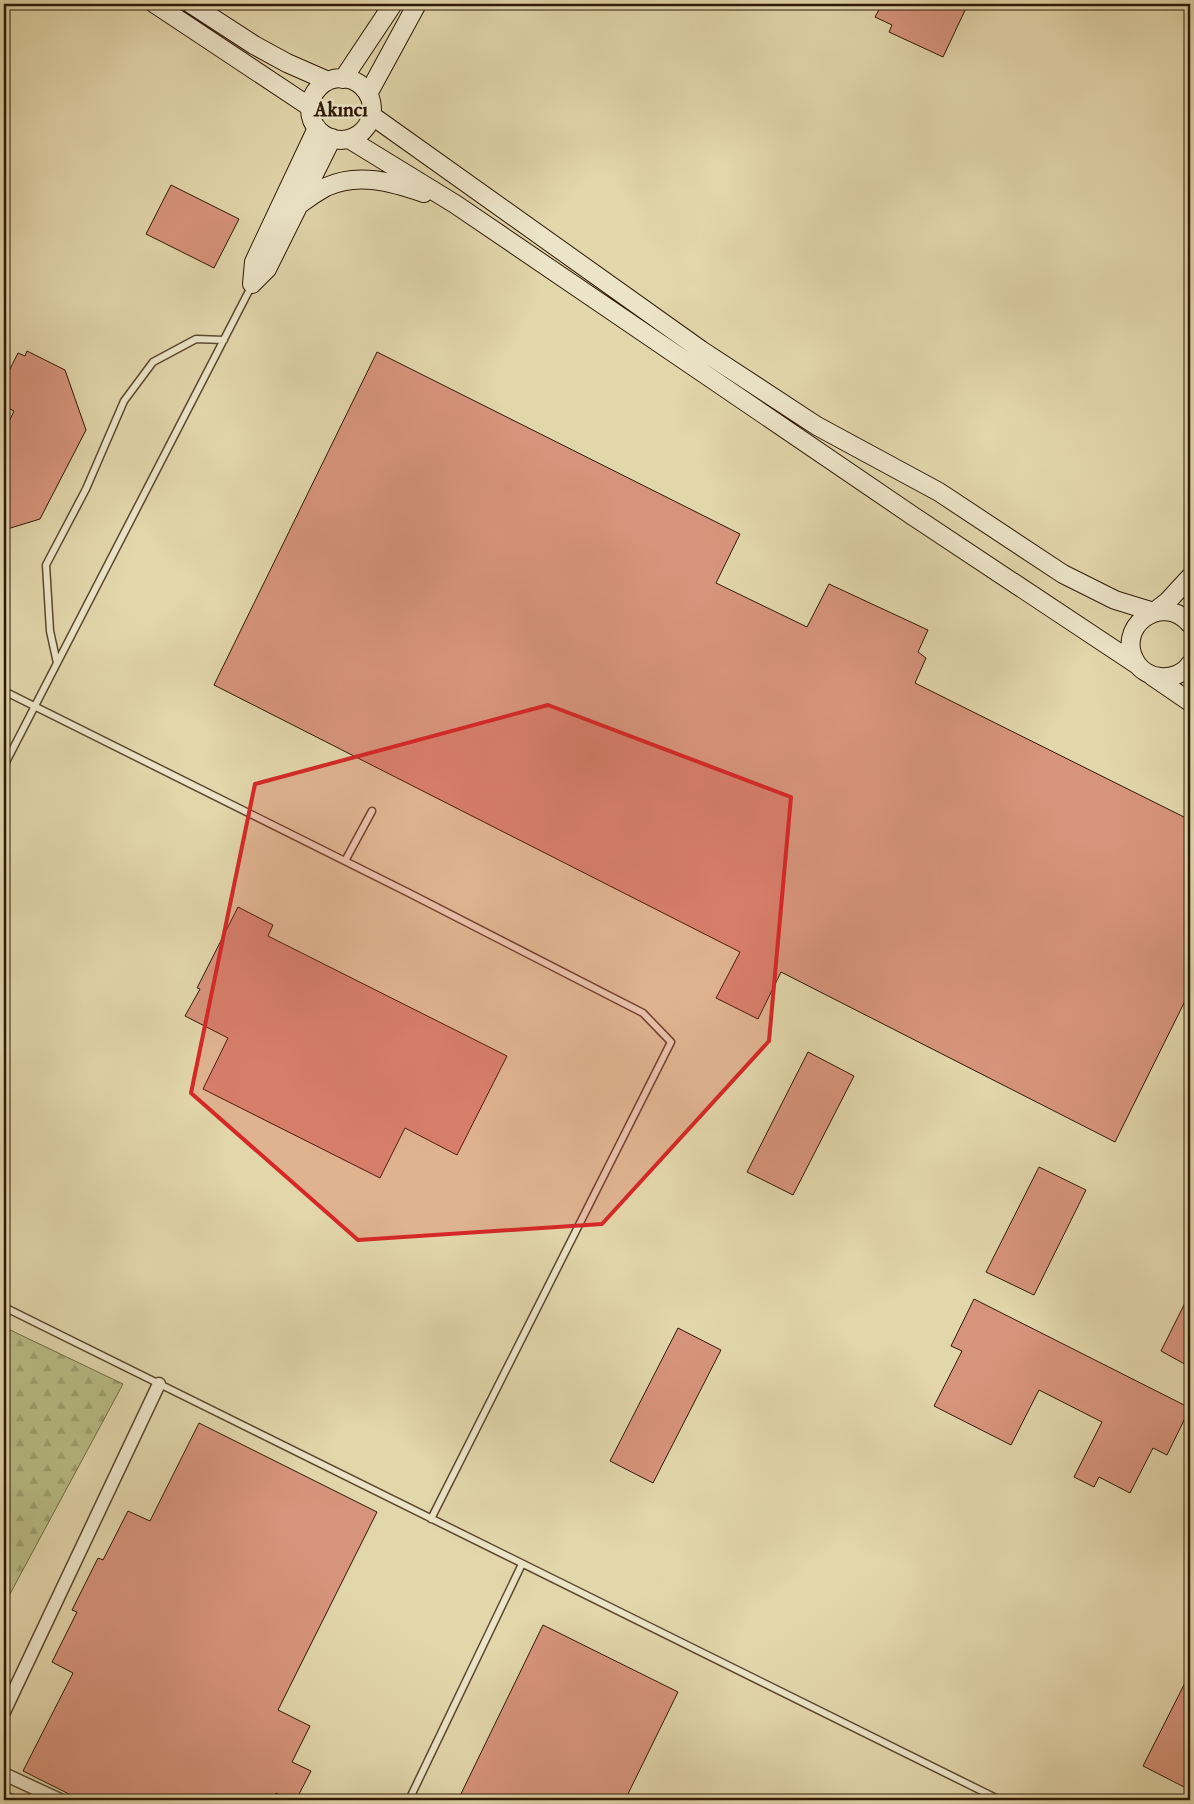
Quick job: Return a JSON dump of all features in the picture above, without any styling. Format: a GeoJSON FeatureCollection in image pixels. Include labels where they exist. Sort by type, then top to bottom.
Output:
{"type":"FeatureCollection","features":[{"type":"Feature","properties":{"kind":"main road"},"geometry":{"type":"LineString","coordinates":[[155,4],[310,107]]}},
{"type":"Feature","properties":{"kind":"main road"},"geometry":{"type":"LineString","coordinates":[[191,4],[254,45],[287,63],[335,80],[357,83],[368,94],[372,108],[366,128],[358,135],[340,139],[300,204],[267,269],[252,284]]}},
{"type":"Feature","properties":{"kind":"main road"},"geometry":{"type":"LineString","coordinates":[[393,4],[335,80],[320,86],[313,95],[310,114],[320,132],[340,139],[453,202],[913,516],[1190,702]]}},
{"type":"Feature","properties":{"kind":"main road"},"geometry":{"type":"LineString","coordinates":[[368,94],[417,4]]}},
{"type":"Feature","properties":{"kind":"main road"},"geometry":{"type":"LineString","coordinates":[[371,115],[701,350],[817,426],[939,492],[1063,574],[1115,600],[1154,612],[1176,613],[1190,624]]}},
{"type":"Feature","properties":{"kind":"main road"},"geometry":{"type":"LineString","coordinates":[[252,284],[254,262],[317,128]]}},
{"type":"Feature","properties":{"kind":"main road"},"geometry":{"type":"LineString","coordinates":[[300,204],[326,188],[339,183],[359,180],[381,181],[453,202]]}},
{"type":"Feature","properties":{"kind":"main road"},"geometry":{"type":"LineString","coordinates":[[1190,577],[1172,597],[1140,621],[1132,635],[1132,651],[1143,670],[1158,677],[1168,677],[1179,674],[1190,664]]}},
{"type":"Feature","properties":{"kind":"street"},"geometry":{"type":"LineString","coordinates":[[4,1712],[159,1384]]}},
{"type":"Feature","properties":{"kind":"street"},"geometry":{"type":"LineString","coordinates":[[4,1774],[60,1800]]}},
{"type":"Feature","properties":{"kind":"lane"},"geometry":{"type":"LineString","coordinates":[[4,766],[252,284]]}},
{"type":"Feature","properties":{"kind":"lane"},"geometry":{"type":"LineString","coordinates":[[57,663],[50,631],[46,565],[86,489],[124,401],[153,362],[196,339],[224,340]]}},
{"type":"Feature","properties":{"kind":"lane"},"geometry":{"type":"LineString","coordinates":[[4,691],[345,861],[643,1013],[672,1042],[431,1519]]}},
{"type":"Feature","properties":{"kind":"lane"},"geometry":{"type":"LineString","coordinates":[[345,861],[372,811]]}},
{"type":"Feature","properties":{"kind":"lane"},"geometry":{"type":"LineString","coordinates":[[4,1307],[1000,1800]]}},
{"type":"Feature","properties":{"kind":"lane"},"geometry":{"type":"LineString","coordinates":[[409,1800],[522,1564]]}},
{"type":"Feature","properties":{"kind":"lane"},"geometry":{"type":"LineString","coordinates":[[4,1794],[15,1800]]}},
{"type":"Feature","properties":{"kind":"highlighted area"},"geometry":{"type":"Polygon","coordinates":[[[548,705],[791,797],[769,1041],[602,1224],[358,1240],[191,1093],[255,784],[548,705]]]}},
{"type":"Feature","properties":{"kind":"green space"},"geometry":{"type":"Polygon","coordinates":[[[4,1327],[123,1384],[4,1605],[4,1327]]]}},
{"type":"Feature","properties":{"kind":"building"},"geometry":{"type":"Polygon","coordinates":[[[882,4],[968,4],[943,57],[889,32],[892,25],[875,17],[882,4]]]}},
{"type":"Feature","properties":{"kind":"building"},"geometry":{"type":"Polygon","coordinates":[[[171,185],[239,219],[214,268],[146,234],[171,185]]]}},
{"type":"Feature","properties":{"kind":"building"},"geometry":{"type":"Polygon","coordinates":[[[27,351],[65,370],[86,430],[40,519],[4,530],[4,432],[14,411],[4,406],[4,397],[9,387],[4,385],[4,381],[18,353],[25,356],[27,351]]]}},
{"type":"Feature","properties":{"kind":"building"},"geometry":{"type":"Polygon","coordinates":[[[377,352],[740,534],[716,583],[807,627],[829,584],[928,630],[918,652],[926,658],[915,683],[1190,820],[1190,991],[1115,1142],[781,972],[758,1019],[716,998],[740,952],[214,685],[377,352]]]}},
{"type":"Feature","properties":{"kind":"building"},"geometry":{"type":"Polygon","coordinates":[[[238,907],[273,925],[268,936],[507,1056],[457,1155],[405,1128],[380,1178],[203,1089],[228,1038],[185,1016],[200,989],[197,988],[238,907]]]}},
{"type":"Feature","properties":{"kind":"building"},"geometry":{"type":"Polygon","coordinates":[[[808,1052],[854,1076],[793,1195],[747,1172],[808,1052]]]}},
{"type":"Feature","properties":{"kind":"building"},"geometry":{"type":"Polygon","coordinates":[[[1039,1167],[1086,1190],[1034,1295],[986,1272],[1039,1167]]]}},
{"type":"Feature","properties":{"kind":"building"},"geometry":{"type":"Polygon","coordinates":[[[1190,1293],[1190,1367],[1161,1351],[1190,1293]]]}},
{"type":"Feature","properties":{"kind":"building"},"geometry":{"type":"Polygon","coordinates":[[[974,1299],[1190,1408],[1167,1455],[1153,1448],[1130,1493],[1099,1477],[1094,1487],[1074,1477],[1102,1422],[1039,1390],[1011,1445],[934,1406],[962,1351],[951,1346],[974,1299]]]}},
{"type":"Feature","properties":{"kind":"building"},"geometry":{"type":"Polygon","coordinates":[[[678,1328],[721,1350],[653,1483],[610,1461],[678,1328]]]}},
{"type":"Feature","properties":{"kind":"building"},"geometry":{"type":"Polygon","coordinates":[[[199,1423],[377,1512],[278,1710],[310,1726],[292,1762],[311,1771],[296,1800],[290,1800],[276,1793],[272,1800],[81,1800],[23,1771],[73,1673],[52,1662],[77,1612],[72,1610],[98,1558],[103,1560],[128,1511],[150,1521],[199,1423]]]}},
{"type":"Feature","properties":{"kind":"building"},"geometry":{"type":"Polygon","coordinates":[[[543,1625],[678,1692],[625,1800],[458,1800],[543,1625]]]}},
{"type":"Feature","properties":{"kind":"building"},"geometry":{"type":"Polygon","coordinates":[[[1190,1673],[1190,1790],[1143,1766],[1190,1673]]]}},
{"type":"Feature","properties":{"kind":"district","name":"Akıncı"},"geometry":{"type":"Point","coordinates":[341,109]}}]}
